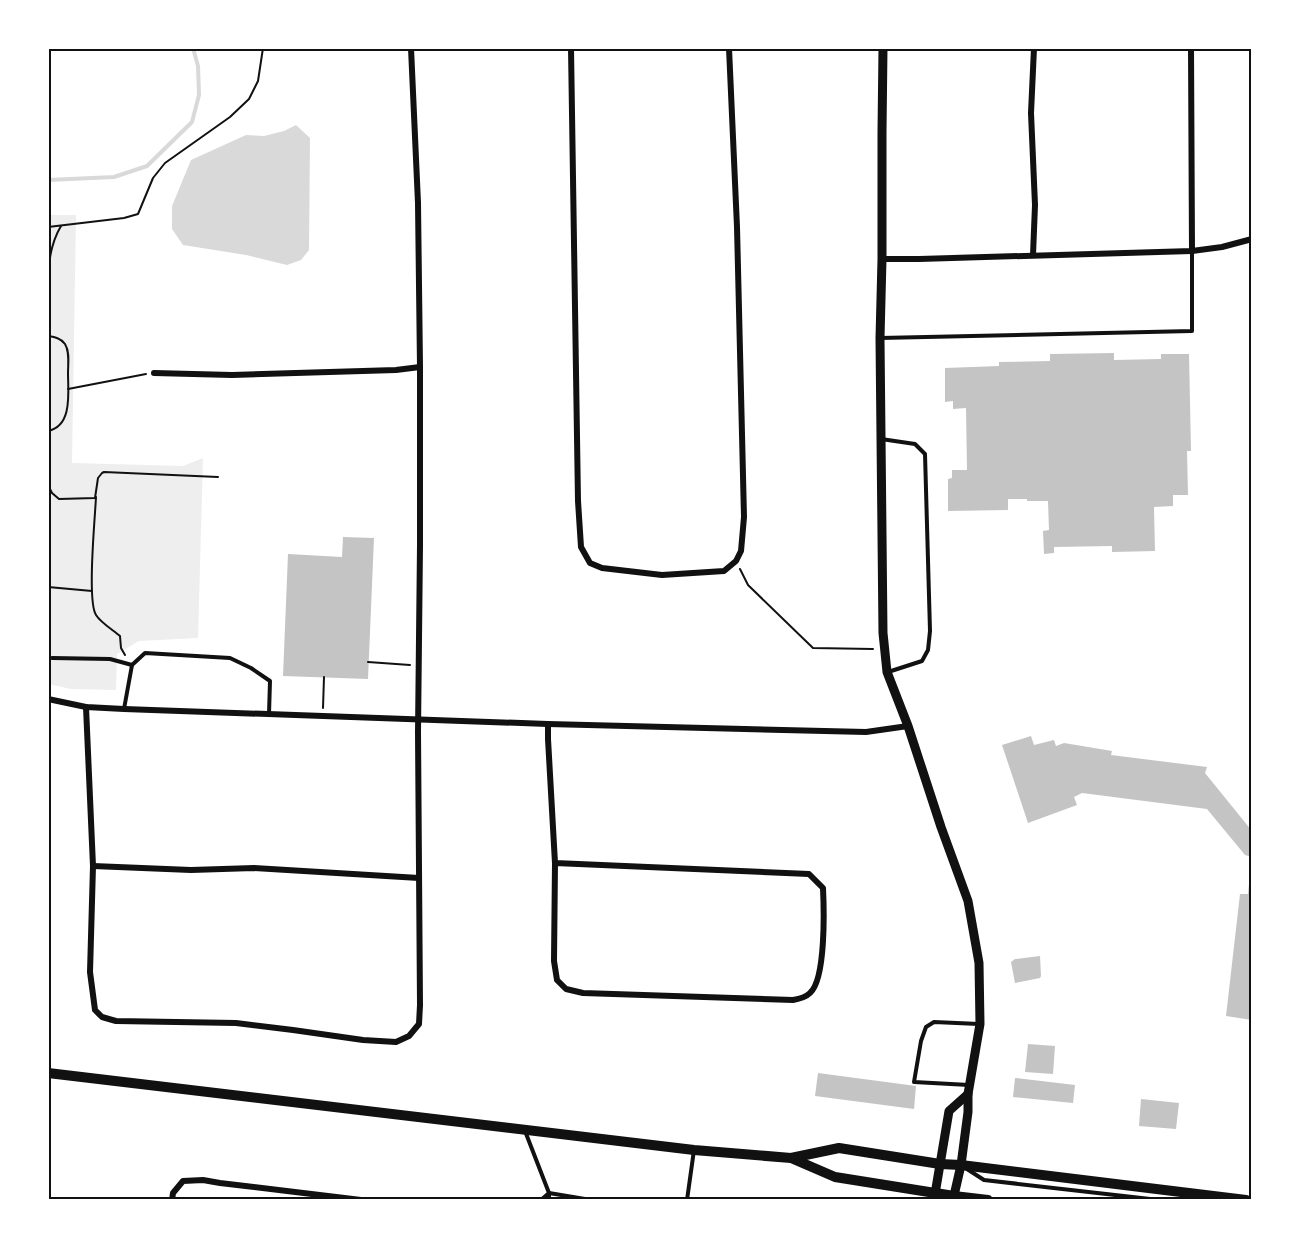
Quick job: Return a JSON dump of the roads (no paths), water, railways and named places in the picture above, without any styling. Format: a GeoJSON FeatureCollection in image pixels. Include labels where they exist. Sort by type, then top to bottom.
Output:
{"type":"FeatureCollection","features":[{"type":"Feature","properties":{"kind":"main road"},"geometry":{"type":"LineString","coordinates":[[48,1073],[694,1150],[791,1158],[839,1148],[940,1164],[1246,1200]]}},
{"type":"Feature","properties":{"kind":"main road"},"geometry":{"type":"LineString","coordinates":[[791,1158],[835,1177],[935,1197],[988,1200]]}},
{"type":"Feature","properties":{"kind":"street"},"geometry":{"type":"LineString","coordinates":[[86,707],[93,866],[90,972],[94,1010],[102,1017],[116,1021],[236,1023],[363,1040],[396,1042],[409,1036],[419,1024],[420,1005],[418,665],[420,367],[418,203],[411,48]]}},
{"type":"Feature","properties":{"kind":"street"},"geometry":{"type":"LineString","coordinates":[[571,48],[578,501],[581,547],[590,563],[602,568],[662,575],[724,570],[736,561],[741,551],[744,516],[737,227],[729,48]]}},
{"type":"Feature","properties":{"kind":"street"},"geometry":{"type":"LineString","coordinates":[[884,48],[880,338],[883,633],[887,672],[968,901],[979,963],[980,1024],[969,1090],[961,1165],[954,1198]]}},
{"type":"Feature","properties":{"kind":"street"},"geometry":{"type":"LineString","coordinates":[[1033,255],[1035,206],[1031,113],[1034,48]]}},
{"type":"Feature","properties":{"kind":"street"},"geometry":{"type":"LineString","coordinates":[[1191,48],[1192,251]]}},
{"type":"Feature","properties":{"kind":"street"},"geometry":{"type":"LineString","coordinates":[[882,259],[1192,251],[1222,247],[1252,239]]}},
{"type":"Feature","properties":{"kind":"street"},"geometry":{"type":"LineString","coordinates":[[155,373],[232,375],[396,370],[420,367]]}},
{"type":"Feature","properties":{"kind":"street"},"geometry":{"type":"LineString","coordinates":[[48,699],[86,707],[124,709],[548,723],[866,732],[908,726]]}},
{"type":"Feature","properties":{"kind":"street"},"geometry":{"type":"LineString","coordinates":[[548,723],[555,863],[554,961],[558,980],[566,989],[583,993],[793,1000],[811,993],[816,984],[822,963],[823,888],[809,874],[555,863]]}},
{"type":"Feature","properties":{"kind":"street"},"geometry":{"type":"LineString","coordinates":[[93,866],[191,870],[254,868],[419,879]]}},
{"type":"Feature","properties":{"kind":"street"},"geometry":{"type":"LineString","coordinates":[[935,1197],[949,1111],[969,1090]]}},
{"type":"Feature","properties":{"kind":"street"},"geometry":{"type":"LineString","coordinates":[[172,1200],[173,1193],[183,1181],[203,1180],[361,1200]]}},
{"type":"Feature","properties":{"kind":"lane"},"geometry":{"type":"LineString","coordinates":[[880,338],[1192,331],[1192,251]]}},
{"type":"Feature","properties":{"kind":"lane"},"geometry":{"type":"LineString","coordinates":[[881,439],[915,444],[925,454],[930,631],[928,650],[922,661],[887,672]]}},
{"type":"Feature","properties":{"kind":"lane"},"geometry":{"type":"LineString","coordinates":[[124,709],[132,665],[145,653],[230,658],[251,668],[270,681],[269,714]]}},
{"type":"Feature","properties":{"kind":"lane"},"geometry":{"type":"LineString","coordinates":[[52,658],[110,659],[132,665]]}},
{"type":"Feature","properties":{"kind":"lane"},"geometry":{"type":"LineString","coordinates":[[969,1090],[914,1082],[921,1041],[926,1027],[934,1022],[980,1024]]}},
{"type":"Feature","properties":{"kind":"lane"},"geometry":{"type":"LineString","coordinates":[[525,1130],[549,1193],[549,1200]]}},
{"type":"Feature","properties":{"kind":"lane"},"geometry":{"type":"LineString","coordinates":[[687,1200],[694,1150]]}},
{"type":"Feature","properties":{"kind":"lane"},"geometry":{"type":"LineString","coordinates":[[961,1165],[984,1180],[1159,1200]]}},
{"type":"Feature","properties":{"kind":"lane"},"geometry":{"type":"LineString","coordinates":[[541,1200],[549,1193]]}},
{"type":"Feature","properties":{"kind":"lane"},"geometry":{"type":"LineString","coordinates":[[549,1193],[591,1200]]}},
{"type":"Feature","properties":{"kind":"waterway"},"geometry":{"type":"LineString","coordinates":[[48,180],[114,177],[147,166],[192,122],[199,95],[198,66],[193,48]]}}]}
